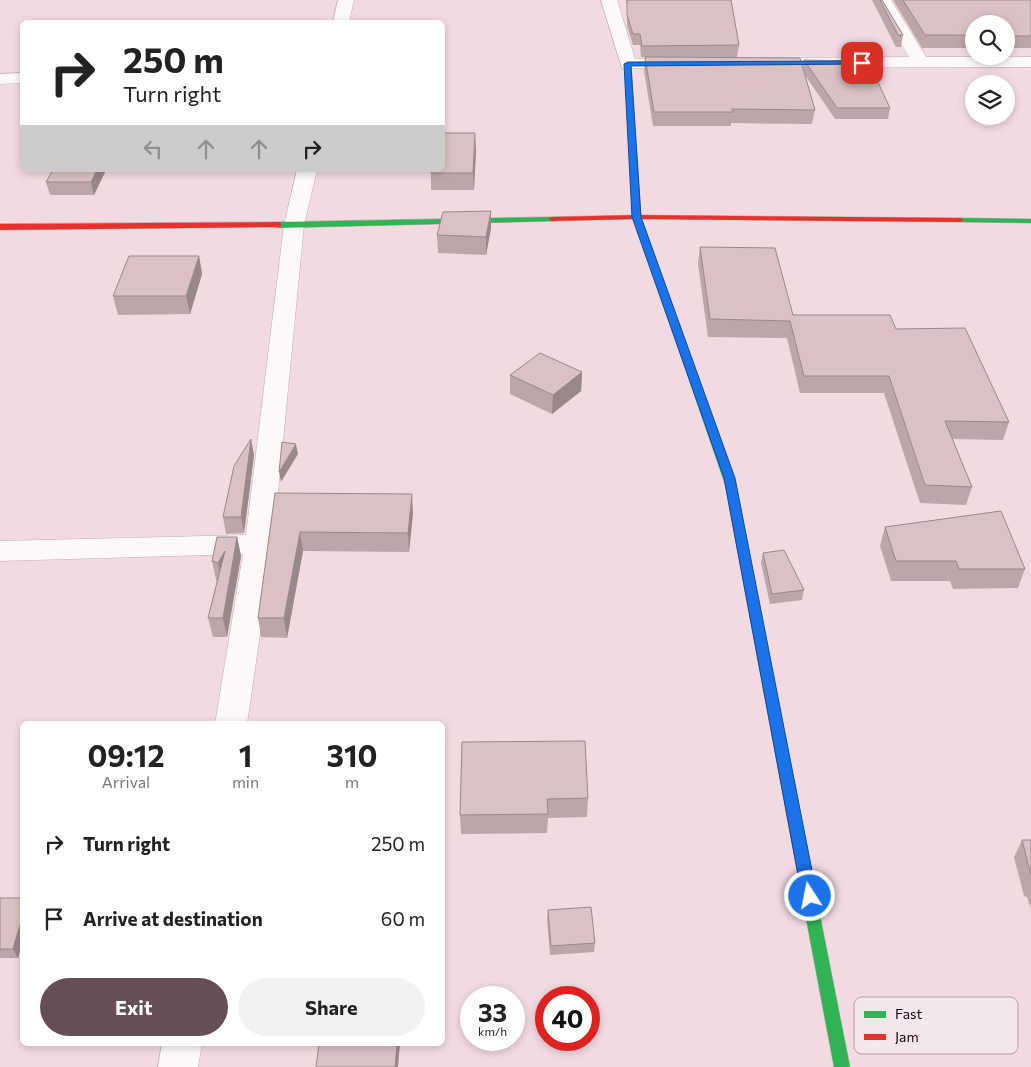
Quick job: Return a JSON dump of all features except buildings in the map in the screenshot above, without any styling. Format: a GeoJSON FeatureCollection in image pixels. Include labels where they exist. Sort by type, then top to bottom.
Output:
{"type":"FeatureCollection","features":[{"type":"Feature","properties":{"kind":"street"},"geometry":{"type":"LineString","coordinates":[[341,20],[346,0]]}},
{"type":"Feature","properties":{"kind":"street"},"geometry":{"type":"LineString","coordinates":[[609,0],[628,64],[636,217],[729,478],[842,1067]]}},
{"type":"Feature","properties":{"kind":"street"},"geometry":{"type":"LineString","coordinates":[[883,0],[920,62]]}},
{"type":"Feature","properties":{"kind":"street"},"geometry":{"type":"LineString","coordinates":[[745,63],[1031,62]]}},
{"type":"Feature","properties":{"kind":"street"},"geometry":{"type":"LineString","coordinates":[[628,64],[696,64]]}},
{"type":"Feature","properties":{"kind":"street"},"geometry":{"type":"LineString","coordinates":[[0,79],[20,78]]}},
{"type":"Feature","properties":{"kind":"street"},"geometry":{"type":"LineString","coordinates":[[232,721],[259,544],[294,225],[307,172]]}},
{"type":"Feature","properties":{"kind":"street"},"geometry":{"type":"LineString","coordinates":[[0,227],[294,225],[636,217],[1031,221]]}},
{"type":"Feature","properties":{"kind":"street"},"geometry":{"type":"LineString","coordinates":[[0,551],[259,544]]}},
{"type":"Feature","properties":{"kind":"street"},"geometry":{"type":"LineString","coordinates":[[178,1067],[182,1046]]}},
{"type":"Feature","properties":{"kind":"traffic: fast"},"geometry":{"type":"LineString","coordinates":[[628,64],[637,217],[730,484]]}},
{"type":"Feature","properties":{"kind":"traffic: fast"},"geometry":{"type":"LineString","coordinates":[[278,225],[552,219]]}},
{"type":"Feature","properties":{"kind":"traffic: fast"},"geometry":{"type":"LineString","coordinates":[[960,220],[1031,221]]}},
{"type":"Feature","properties":{"kind":"traffic: fast"},"geometry":{"type":"LineString","coordinates":[[803,865],[842,1067]]}},
{"type":"Feature","properties":{"kind":"traffic: jam"},"geometry":{"type":"LineString","coordinates":[[552,219],[637,217],[960,220]]}},
{"type":"Feature","properties":{"kind":"traffic: jam"},"geometry":{"type":"LineString","coordinates":[[0,227],[278,225]]}},
{"type":"Feature","properties":{"kind":"traffic: jam"},"geometry":{"type":"LineString","coordinates":[[730,484],[803,865]]}},
{"type":"Feature","properties":{"kind":"route"},"geometry":{"type":"LineString","coordinates":[[810,896],[729,478],[636,217],[628,64],[862,63]]}}]}
